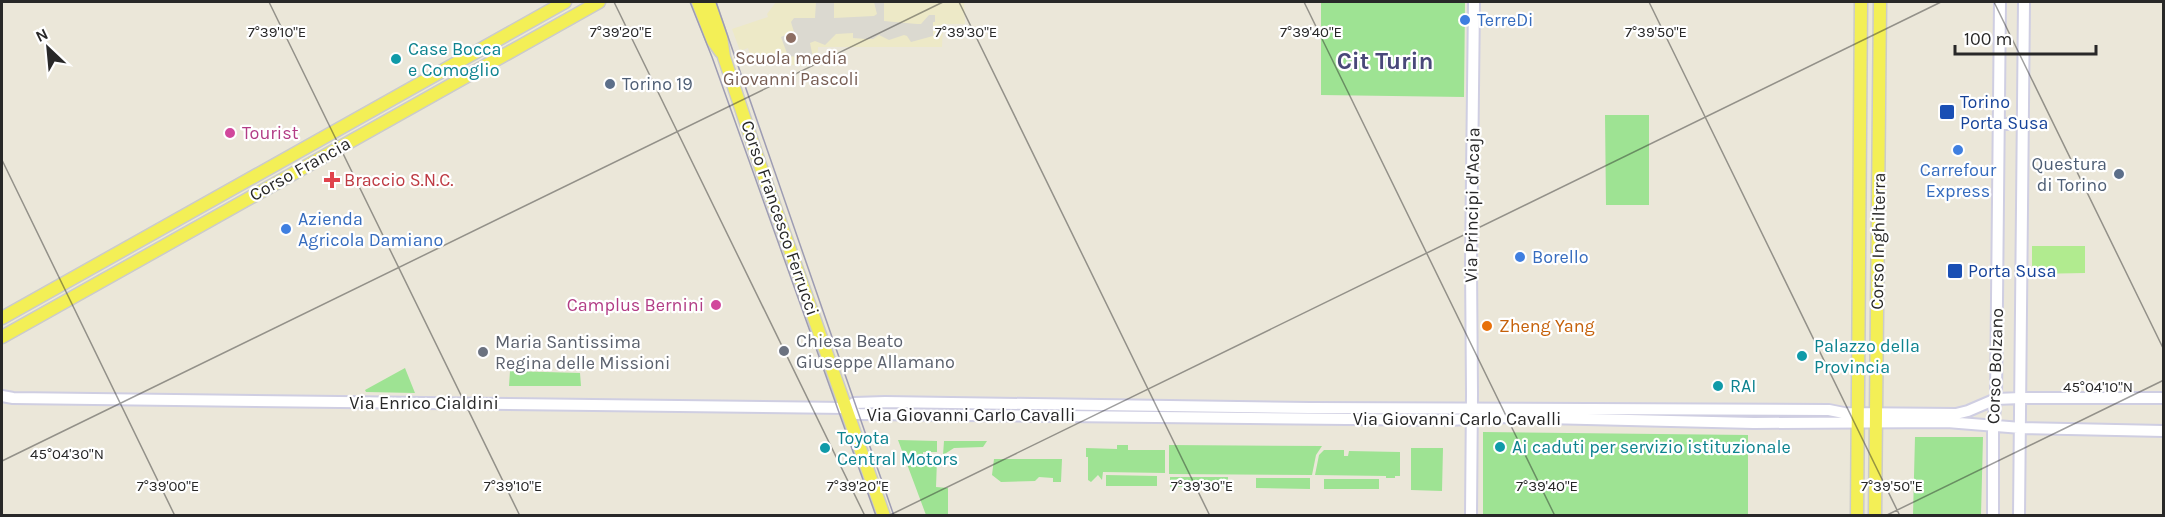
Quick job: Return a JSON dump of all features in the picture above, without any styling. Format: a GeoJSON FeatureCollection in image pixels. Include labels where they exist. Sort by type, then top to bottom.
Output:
{"type":"FeatureCollection","features":[{"type":"Feature","properties":{"kind":"main road","name":"Corso Francia"},"geometry":{"type":"LineString","coordinates":[[2,318],[565,2]]}},
{"type":"Feature","properties":{"kind":"main road","name":"Corso Francia"},"geometry":{"type":"LineString","coordinates":[[2,337],[599,2]]}},
{"type":"Feature","properties":{"kind":"main road"},"geometry":{"type":"LineString","coordinates":[[698,2],[713,41],[724,57]]}},
{"type":"Feature","properties":{"kind":"main road"},"geometry":{"type":"LineString","coordinates":[[709,2],[721,37],[724,57]]}},
{"type":"Feature","properties":{"kind":"main road","name":"Corso Inghilterra"},"geometry":{"type":"LineString","coordinates":[[1857,516],[1861,2]]}},
{"type":"Feature","properties":{"kind":"main road","name":"Corso Inghilterra"},"geometry":{"type":"LineString","coordinates":[[1875,516],[1880,2]]}},
{"type":"Feature","properties":{"kind":"main road","name":"Corso Francesco Ferrucci"},"geometry":{"type":"LineString","coordinates":[[724,57],[760,165],[884,512]]}},
{"type":"Feature","properties":{"kind":"street","name":"Via Principi d'Acaja"},"geometry":{"type":"LineString","coordinates":[[1471,516],[1474,2]]}},
{"type":"Feature","properties":{"kind":"street","name":"Corso Bolzano"},"geometry":{"type":"LineString","coordinates":[[1993,516],[2000,2]]}},
{"type":"Feature","properties":{"kind":"street","name":"Corso Bolzano"},"geometry":{"type":"LineString","coordinates":[[2019,516],[2024,2]]}},
{"type":"Feature","properties":{"kind":"street"},"geometry":{"type":"LineString","coordinates":[[1999,124],[2023,124]]}},
{"type":"Feature","properties":{"kind":"street","name":"Via Enrico Cialdini"},"geometry":{"type":"LineString","coordinates":[[5,398],[847,408]]}},
{"type":"Feature","properties":{"kind":"street"},"geometry":{"type":"LineString","coordinates":[[1914,419],[1961,413],[1996,399],[2163,398]]}},
{"type":"Feature","properties":{"kind":"street","name":"Via Giovanni Carlo Cavalli"},"geometry":{"type":"LineString","coordinates":[[847,408],[858,414],[1450,420],[1472,413],[1914,419]]}},
{"type":"Feature","properties":{"kind":"street"},"geometry":{"type":"LineString","coordinates":[[1914,419],[2021,428],[2163,431]]}},
{"type":"Feature","properties":{"kind":"shaded area"},"geometry":{"type":"Polygon","coordinates":[[[776,2],[964,2],[965,24],[943,24],[942,47],[818,47],[817,65],[775,65],[771,55],[752,61],[748,48],[740,51],[732,29],[768,17],[767,14],[776,2]]]}},
{"type":"Feature","properties":{"kind":"shaded area"},"geometry":{"type":"Polygon","coordinates":[[[816,2],[834,2],[834,18],[874,16],[877,14],[874,2],[884,2],[884,21],[921,24],[929,15],[935,15],[933,36],[911,42],[904,35],[889,40],[879,35],[873,39],[866,39],[853,38],[853,33],[836,34],[825,45],[815,41],[810,43],[813,58],[788,56],[781,37],[794,32],[791,22],[794,18],[815,18],[816,2]]]}},
{"type":"Feature","properties":{"kind":"green space"},"geometry":{"type":"Polygon","coordinates":[[[1321,2],[1465,2],[1464,97],[1321,95],[1321,2]]]}},
{"type":"Feature","properties":{"kind":"green space"},"geometry":{"type":"Polygon","coordinates":[[[1605,115],[1649,115],[1649,205],[1606,205],[1605,115]]]}},
{"type":"Feature","properties":{"kind":"green space"},"geometry":{"type":"Polygon","coordinates":[[[2032,246],[2085,246],[2085,273],[2032,274],[2032,246]]]}},
{"type":"Feature","properties":{"kind":"green space"},"geometry":{"type":"Polygon","coordinates":[[[405,368],[415,393],[366,392],[365,390],[405,368]]]}},
{"type":"Feature","properties":{"kind":"green space"},"geometry":{"type":"Polygon","coordinates":[[[510,371],[580,373],[581,386],[509,386],[510,371]]]}},
{"type":"Feature","properties":{"kind":"green space"},"geometry":{"type":"Polygon","coordinates":[[[1483,432],[1748,435],[1748,515],[1483,515],[1483,432]]]}},
{"type":"Feature","properties":{"kind":"green space"},"geometry":{"type":"Polygon","coordinates":[[[1915,437],[1983,437],[1981,515],[1913,515],[1915,437]]]}},
{"type":"Feature","properties":{"kind":"green space"},"geometry":{"type":"Polygon","coordinates":[[[898,440],[937,441],[937,452],[923,452],[923,459],[937,460],[936,487],[948,488],[948,515],[926,515],[898,440]]]}},
{"type":"Feature","properties":{"kind":"green space"},"geometry":{"type":"Polygon","coordinates":[[[944,441],[987,441],[983,447],[954,448],[943,455],[944,441]]]}},
{"type":"Feature","properties":{"kind":"green space"},"geometry":{"type":"Polygon","coordinates":[[[1117,445],[1128,445],[1128,450],[1165,450],[1165,473],[1103,472],[1102,480],[1098,475],[1091,482],[1088,480],[1086,448],[1117,449],[1117,445]]]}},
{"type":"Feature","properties":{"kind":"green space"},"geometry":{"type":"Polygon","coordinates":[[[1169,445],[1322,446],[1316,455],[1312,475],[1169,474],[1169,445]]]}},
{"type":"Feature","properties":{"kind":"green space"},"geometry":{"type":"Polygon","coordinates":[[[1411,448],[1443,448],[1442,491],[1411,490],[1411,448]]]}},
{"type":"Feature","properties":{"kind":"green space"},"geometry":{"type":"Polygon","coordinates":[[[1324,450],[1344,450],[1344,456],[1348,456],[1349,451],[1400,452],[1400,476],[1386,478],[1386,476],[1315,475],[1319,455],[1324,450]]]}},
{"type":"Feature","properties":{"kind":"green space"},"geometry":{"type":"Polygon","coordinates":[[[994,459],[1062,459],[1061,482],[1053,482],[1053,478],[1039,477],[1035,481],[1001,482],[992,475],[994,459]]]}},
{"type":"Feature","properties":{"kind":"green space"},"geometry":{"type":"Polygon","coordinates":[[[1106,475],[1157,476],[1157,486],[1106,486],[1106,475]]]}},
{"type":"Feature","properties":{"kind":"green space"},"geometry":{"type":"Polygon","coordinates":[[[1170,477],[1228,477],[1228,487],[1170,487],[1170,477]]]}},
{"type":"Feature","properties":{"kind":"green space"},"geometry":{"type":"Polygon","coordinates":[[[1256,478],[1310,478],[1310,489],[1256,488],[1256,478]]]}},
{"type":"Feature","properties":{"kind":"green space"},"geometry":{"type":"Polygon","coordinates":[[[1324,479],[1379,479],[1379,489],[1324,489],[1324,479]]]}},
{"type":"Feature","properties":{"kind":"tram line"},"geometry":{"type":"LineString","coordinates":[[690,2],[712,57],[876,516]]}},
{"type":"Feature","properties":{"kind":"tram line"},"geometry":{"type":"LineString","coordinates":[[716,2],[894,516]]}},
{"type":"Feature","properties":{"kind":"place","name":"TerreDi"},"geometry":{"type":"Point","coordinates":[1465,20]}},
{"type":"Feature","properties":{"kind":"place","name":"Scuola media Giovanni Pascoli"},"geometry":{"type":"Point","coordinates":[791,38]}},
{"type":"Feature","properties":{"kind":"place","name":"Case Bocca e Comoglio"},"geometry":{"type":"Point","coordinates":[396,59]}},
{"type":"Feature","properties":{"kind":"place","name":"Torino 19"},"geometry":{"type":"Point","coordinates":[610,84]}},
{"type":"Feature","properties":{"kind":"place","name":"Torino Porta Susa"},"geometry":{"type":"Point","coordinates":[1947,112]}},
{"type":"Feature","properties":{"kind":"place","name":"Tourist"},"geometry":{"type":"Point","coordinates":[230,133]}},
{"type":"Feature","properties":{"kind":"place","name":"Carrefour Express"},"geometry":{"type":"Point","coordinates":[1958,150]}},
{"type":"Feature","properties":{"kind":"place","name":"Questura di Torino"},"geometry":{"type":"Point","coordinates":[2119,174]}},
{"type":"Feature","properties":{"kind":"place","name":"Braccio S.N.C."},"geometry":{"type":"Point","coordinates":[332,180]}},
{"type":"Feature","properties":{"kind":"place","name":"Azienda Agricola Damiano"},"geometry":{"type":"Point","coordinates":[286,229]}},
{"type":"Feature","properties":{"kind":"place","name":"Borello"},"geometry":{"type":"Point","coordinates":[1520,257]}},
{"type":"Feature","properties":{"kind":"place","name":"Porta Susa"},"geometry":{"type":"Point","coordinates":[1955,271]}},
{"type":"Feature","properties":{"kind":"place","name":"Camplus Bernini"},"geometry":{"type":"Point","coordinates":[716,305]}},
{"type":"Feature","properties":{"kind":"place","name":"Zheng Yang"},"geometry":{"type":"Point","coordinates":[1487,326]}},
{"type":"Feature","properties":{"kind":"place","name":"Chiesa Beato Giuseppe Allamano"},"geometry":{"type":"Point","coordinates":[784,351]}},
{"type":"Feature","properties":{"kind":"place","name":"Maria Santissima Regina delle Missioni"},"geometry":{"type":"Point","coordinates":[483,352]}},
{"type":"Feature","properties":{"kind":"place","name":"Palazzo della Provincia"},"geometry":{"type":"Point","coordinates":[1802,356]}},
{"type":"Feature","properties":{"kind":"place","name":"RAI"},"geometry":{"type":"Point","coordinates":[1718,386]}},
{"type":"Feature","properties":{"kind":"place","name":"Ai caduti per servizio istituzionale"},"geometry":{"type":"Point","coordinates":[1500,447]}},
{"type":"Feature","properties":{"kind":"place","name":"Toyota Central Motors"},"geometry":{"type":"Point","coordinates":[825,448]}},
{"type":"Feature","properties":{"kind":"district","name":"Cit Turin"},"geometry":{"type":"Point","coordinates":[1385,61]}}]}
